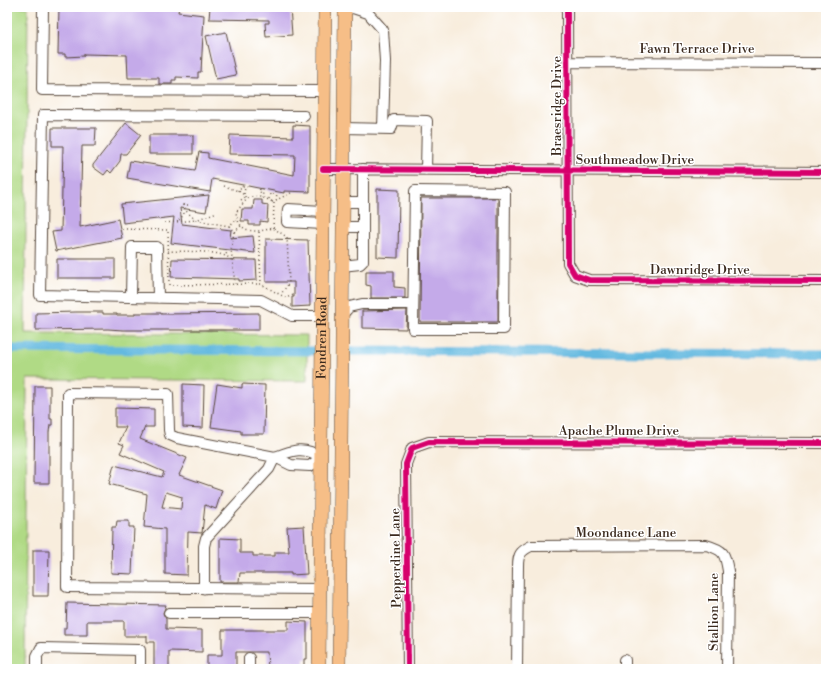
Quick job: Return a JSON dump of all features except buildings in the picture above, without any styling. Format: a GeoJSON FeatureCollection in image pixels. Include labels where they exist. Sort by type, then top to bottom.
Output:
{"type":"FeatureCollection","features":[{"type":"Feature","properties":{"kind":"main road","name":"Fondren Road"},"geometry":{"type":"LineString","coordinates":[[319,669],[325,8]]}},
{"type":"Feature","properties":{"kind":"main road"},"geometry":{"type":"LineString","coordinates":[[325,8],[344,8]]}},
{"type":"Feature","properties":{"kind":"main road","name":"Fondren Road"},"geometry":{"type":"LineString","coordinates":[[339,669],[344,8]]}},
{"type":"Feature","properties":{"kind":"main road"},"geometry":{"type":"LineString","coordinates":[[322,316],[342,315]]}},
{"type":"Feature","properties":{"kind":"main road"},"geometry":{"type":"LineString","coordinates":[[322,457],[341,457]]}},
{"type":"Feature","properties":{"kind":"main road"},"geometry":{"type":"LineString","coordinates":[[320,601],[340,600]]}},
{"type":"Feature","properties":{"kind":"street"},"geometry":{"type":"LineString","coordinates":[[43,7],[42,90],[324,91]]}},
{"type":"Feature","properties":{"kind":"street","name":"Braesridge Drive"},"geometry":{"type":"LineString","coordinates":[[567,7],[568,263],[575,275]]}},
{"type":"Feature","properties":{"kind":"street"},"geometry":{"type":"LineString","coordinates":[[344,8],[354,8],[368,13],[383,30],[385,61],[383,129]]}},
{"type":"Feature","properties":{"kind":"street","name":"Fawn Terrace Drive"},"geometry":{"type":"LineString","coordinates":[[568,62],[826,63]]}},
{"type":"Feature","properties":{"kind":"street"},"geometry":{"type":"LineString","coordinates":[[304,116],[43,116],[40,295],[260,300],[292,316],[322,316]]}},
{"type":"Feature","properties":{"kind":"street"},"geometry":{"type":"LineString","coordinates":[[344,128],[391,130],[394,120],[427,121],[426,170]]}},
{"type":"Feature","properties":{"kind":"street","name":"Southmeadow Drive"},"geometry":{"type":"LineString","coordinates":[[324,169],[826,172]]}},
{"type":"Feature","properties":{"kind":"street"},"geometry":{"type":"LineString","coordinates":[[342,266],[360,264],[363,261],[364,169]]}},
{"type":"Feature","properties":{"kind":"street"},"geometry":{"type":"LineString","coordinates":[[415,191],[505,192],[504,329],[413,329],[413,304],[415,191]]}},
{"type":"Feature","properties":{"kind":"street"},"geometry":{"type":"LineString","coordinates":[[343,202],[363,202]]}},
{"type":"Feature","properties":{"kind":"street"},"geometry":{"type":"LineString","coordinates":[[323,211],[288,209],[287,222],[323,224]]}},
{"type":"Feature","properties":{"kind":"street"},"geometry":{"type":"LineString","coordinates":[[343,228],[363,227]]}},
{"type":"Feature","properties":{"kind":"street"},"geometry":{"type":"LineString","coordinates":[[131,297],[132,247],[157,247],[158,298]]}},
{"type":"Feature","properties":{"kind":"street","name":"Dawnridge Drive"},"geometry":{"type":"LineString","coordinates":[[575,275],[589,280],[826,281]]}},
{"type":"Feature","properties":{"kind":"street"},"geometry":{"type":"LineString","coordinates":[[342,315],[349,307],[362,304],[413,304]]}},
{"type":"Feature","properties":{"kind":"street"},"geometry":{"type":"LineString","coordinates":[[204,589],[204,546],[206,538],[269,469],[275,457],[292,450],[311,450],[322,457],[310,466],[291,465],[275,457],[177,438],[170,435],[168,394],[68,393],[67,587],[204,589],[320,601]]}},
{"type":"Feature","properties":{"kind":"street","name":"Apache Plume Drive"},"geometry":{"type":"LineString","coordinates":[[412,448],[430,442],[826,443]]}},
{"type":"Feature","properties":{"kind":"street","name":"Pepperdine Lane"},"geometry":{"type":"LineString","coordinates":[[408,669],[406,464],[412,448]]}},
{"type":"Feature","properties":{"kind":"street","name":"Moondance Lane"},"geometry":{"type":"LineString","coordinates":[[516,669],[518,556],[522,550],[532,546],[706,545],[719,548],[726,556]]}},
{"type":"Feature","properties":{"kind":"street","name":"Stallion Lane"},"geometry":{"type":"LineString","coordinates":[[726,556],[728,571],[727,669]]}},
{"type":"Feature","properties":{"kind":"street"},"geometry":{"type":"LineString","coordinates":[[169,613],[320,601]]}},
{"type":"Feature","properties":{"kind":"street"},"geometry":{"type":"LineString","coordinates":[[37,669],[37,656],[41,648],[140,650],[140,669]]}},
{"type":"Feature","properties":{"kind":"street"},"geometry":{"type":"LineString","coordinates":[[249,658],[249,669]]}},
{"type":"Feature","properties":{"kind":"path"},"geometry":{"type":"LineString","coordinates":[[224,186],[238,191],[246,197],[246,202],[236,212],[237,220],[241,226],[249,231],[259,232],[272,228],[288,237],[289,283],[281,295]]}},
{"type":"Feature","properties":{"kind":"path"},"geometry":{"type":"LineString","coordinates":[[238,191],[244,187],[244,194]]}},
{"type":"Feature","properties":{"kind":"path"},"geometry":{"type":"LineString","coordinates":[[260,189],[259,192],[263,192],[262,198]]}},
{"type":"Feature","properties":{"kind":"path"},"geometry":{"type":"LineString","coordinates":[[269,199],[270,194],[276,193],[276,200]]}},
{"type":"Feature","properties":{"kind":"path"},"geometry":{"type":"LineString","coordinates":[[272,202],[291,193]]}},
{"type":"Feature","properties":{"kind":"path"},"geometry":{"type":"LineString","coordinates":[[241,200],[246,197],[254,196],[269,199],[272,202],[274,211],[272,228]]}},
{"type":"Feature","properties":{"kind":"path"},"geometry":{"type":"LineString","coordinates":[[183,205],[188,205]]}},
{"type":"Feature","properties":{"kind":"path"},"geometry":{"type":"LineString","coordinates":[[183,205],[187,212],[196,220]]}},
{"type":"Feature","properties":{"kind":"path"},"geometry":{"type":"LineString","coordinates":[[179,221],[184,214],[183,205]]}},
{"type":"Feature","properties":{"kind":"path"},"geometry":{"type":"LineString","coordinates":[[196,220],[216,212]]}},
{"type":"Feature","properties":{"kind":"path"},"geometry":{"type":"LineString","coordinates":[[165,223],[196,220],[229,226],[234,232]]}},
{"type":"Feature","properties":{"kind":"path"},"geometry":{"type":"LineString","coordinates":[[229,226],[237,220]]}},
{"type":"Feature","properties":{"kind":"path"},"geometry":{"type":"LineString","coordinates":[[235,284],[231,248],[234,232],[241,226]]}},
{"type":"Feature","properties":{"kind":"path"},"geometry":{"type":"LineString","coordinates":[[122,229],[168,230],[169,285],[261,284],[286,298],[293,295]]}},
{"type":"Feature","properties":{"kind":"path"},"geometry":{"type":"LineString","coordinates":[[259,232],[261,284]]}},
{"type":"Feature","properties":{"kind":"path"},"geometry":{"type":"LineString","coordinates":[[226,254],[231,248]]}},
{"type":"Feature","properties":{"kind":"path"},"geometry":{"type":"LineString","coordinates":[[168,251],[226,254],[232,261]]}},
{"type":"Feature","properties":{"kind":"green space"},"geometry":{"type":"Polygon","coordinates":[[[7,7],[28,7],[25,333],[307,335],[307,381],[27,379],[25,669],[7,669],[7,7]]]}},
{"type":"Feature","properties":{"kind":"waterway"},"geometry":{"type":"LineString","coordinates":[[7,349],[312,351]]}},
{"type":"Feature","properties":{"kind":"waterway"},"geometry":{"type":"LineString","coordinates":[[352,351],[826,354]]}},
{"type":"Feature","properties":{"kind":"cycle path"},"geometry":{"type":"LineString","coordinates":[[567,7],[568,263],[575,275],[589,280],[826,281]]}},
{"type":"Feature","properties":{"kind":"cycle path"},"geometry":{"type":"LineString","coordinates":[[323,169],[826,172]]}},
{"type":"Feature","properties":{"kind":"cycle path"},"geometry":{"type":"LineString","coordinates":[[408,669],[406,464],[412,448],[429,442],[826,443]]}}]}
